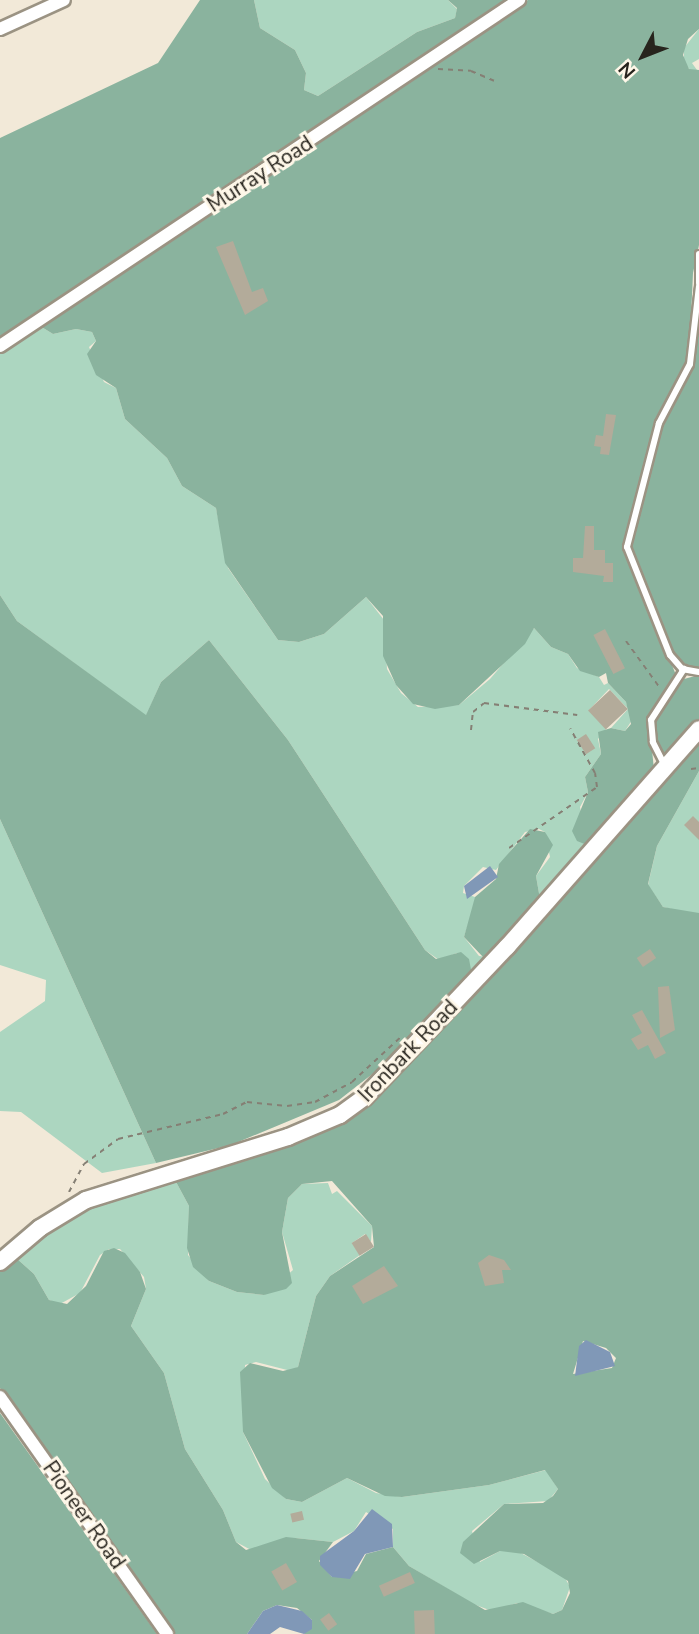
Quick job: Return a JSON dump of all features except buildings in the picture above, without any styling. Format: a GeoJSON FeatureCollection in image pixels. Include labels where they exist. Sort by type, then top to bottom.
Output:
{"type":"FeatureCollection","features":[{"type":"Feature","properties":{"kind":"street"},"geometry":{"type":"LineString","coordinates":[[0,29],[64,0]]}},
{"type":"Feature","properties":{"kind":"street","name":"Murray Road"},"geometry":{"type":"LineString","coordinates":[[0,346],[519,0]]}},
{"type":"Feature","properties":{"kind":"street","name":"Ironbark Road"},"geometry":{"type":"LineString","coordinates":[[0,1262],[66,1210],[114,1189],[264,1146],[351,1107],[395,1069],[699,729]]}},
{"type":"Feature","properties":{"kind":"street","name":"Pioneer Road"},"geometry":{"type":"LineString","coordinates":[[0,1397],[167,1634]]}},
{"type":"Feature","properties":{"kind":"lane"},"geometry":{"type":"LineString","coordinates":[[699,254],[699,285],[690,365],[659,423],[627,547],[670,655],[684,669],[699,672]]}},
{"type":"Feature","properties":{"kind":"lane"},"geometry":{"type":"LineString","coordinates":[[667,767],[656,753],[650,727],[684,669]]}},
{"type":"Feature","properties":{"kind":"path"},"geometry":{"type":"LineString","coordinates":[[425,64],[471,71],[494,81]]}},
{"type":"Feature","properties":{"kind":"path"},"geometry":{"type":"LineString","coordinates":[[626,640],[647,676],[668,694]]}},
{"type":"Feature","properties":{"kind":"path"},"geometry":{"type":"LineString","coordinates":[[471,730],[473,712],[484,703],[577,715]]}},
{"type":"Feature","properties":{"kind":"path"},"geometry":{"type":"LineString","coordinates":[[509,848],[597,788],[595,773],[570,728]]}},
{"type":"Feature","properties":{"kind":"path"},"geometry":{"type":"LineString","coordinates":[[691,769],[699,768]]}},
{"type":"Feature","properties":{"kind":"path"},"geometry":{"type":"LineString","coordinates":[[66,1210],[78,1171],[108,1144],[144,1130],[223,1114],[247,1102],[297,1106],[324,1099],[352,1082],[409,1030]]}},
{"type":"Feature","properties":{"kind":"green space"},"geometry":{"type":"Polygon","coordinates":[[[200,0],[254,0],[260,28],[295,50],[306,73],[304,90],[318,96],[417,32],[455,18],[457,8],[448,0],[510,0],[0,340],[0,138],[158,63],[200,0]]]}},
{"type":"Feature","properties":{"kind":"green space"},"geometry":{"type":"Polygon","coordinates":[[[254,0],[448,0],[457,9],[455,18],[417,32],[318,96],[304,90],[306,73],[295,50],[260,28],[254,0]]]}},
{"type":"Feature","properties":{"kind":"green space"},"geometry":{"type":"Polygon","coordinates":[[[528,0],[699,0],[699,29],[688,39],[683,55],[689,69],[699,70],[699,245],[693,273],[689,360],[655,427],[624,547],[676,675],[649,719],[654,770],[587,845],[577,841],[572,831],[588,792],[585,777],[601,754],[598,732],[611,728],[625,731],[631,724],[626,702],[608,683],[606,673],[599,677],[580,671],[568,654],[551,647],[534,628],[525,644],[459,705],[435,709],[413,704],[396,685],[383,656],[383,616],[366,597],[324,634],[299,642],[278,640],[225,563],[216,508],[182,486],[167,458],[125,419],[116,388],[96,375],[87,354],[96,341],[92,332],[76,329],[53,334],[40,326],[528,0]]]}},
{"type":"Feature","properties":{"kind":"green space"},"geometry":{"type":"Polygon","coordinates":[[[699,29],[699,59],[692,63],[697,70],[691,71],[684,63],[684,48],[699,29]]]}},
{"type":"Feature","properties":{"kind":"green space"},"geometry":{"type":"Polygon","coordinates":[[[40,326],[53,334],[76,329],[92,332],[96,341],[89,347],[104,382],[116,388],[125,419],[167,458],[182,486],[216,508],[228,568],[278,640],[299,642],[324,634],[366,597],[384,620],[387,669],[401,693],[418,707],[459,705],[490,679],[534,628],[551,647],[568,654],[577,668],[599,677],[604,685],[608,683],[626,702],[632,720],[625,731],[611,728],[628,709],[609,689],[589,710],[606,729],[598,739],[601,754],[585,777],[588,792],[580,807],[587,845],[540,899],[536,876],[550,857],[545,832],[539,829],[525,832],[496,870],[483,867],[464,886],[463,893],[475,897],[475,903],[464,937],[479,956],[487,957],[472,975],[457,953],[439,960],[425,950],[288,740],[209,640],[161,682],[146,716],[17,621],[0,595],[0,353],[40,326]]]}},
{"type":"Feature","properties":{"kind":"green space"},"geometry":{"type":"Polygon","coordinates":[[[699,327],[699,669],[682,665],[672,655],[630,547],[661,427],[691,372],[699,327]]]}},
{"type":"Feature","properties":{"kind":"green space"},"geometry":{"type":"Polygon","coordinates":[[[0,595],[17,621],[146,715],[161,682],[209,640],[288,740],[425,950],[436,959],[461,952],[469,959],[472,975],[407,1047],[339,1100],[231,1145],[156,1163],[0,819],[0,595]]]}},
{"type":"Feature","properties":{"kind":"green space"},"geometry":{"type":"Polygon","coordinates":[[[699,675],[699,720],[663,757],[655,744],[655,718],[684,679],[699,675]]]}},
{"type":"Feature","properties":{"kind":"green space"},"geometry":{"type":"Polygon","coordinates":[[[699,739],[699,771],[657,846],[648,884],[663,907],[699,913],[699,1634],[304,1634],[312,1620],[297,1608],[277,1605],[263,1611],[247,1634],[173,1634],[0,1388],[0,1272],[15,1257],[34,1274],[49,1300],[67,1304],[86,1286],[104,1251],[114,1248],[125,1253],[140,1272],[146,1289],[131,1326],[164,1373],[185,1449],[223,1510],[236,1542],[246,1550],[286,1537],[333,1542],[319,1561],[332,1577],[357,1571],[366,1554],[393,1547],[409,1566],[485,1610],[523,1602],[553,1614],[562,1610],[570,1593],[568,1581],[524,1554],[500,1551],[474,1564],[460,1553],[463,1542],[504,1504],[543,1503],[553,1496],[558,1489],[545,1470],[489,1485],[402,1497],[385,1496],[347,1478],[302,1502],[286,1499],[272,1488],[243,1432],[240,1372],[250,1363],[283,1371],[298,1367],[316,1296],[330,1276],[374,1247],[372,1226],[332,1181],[302,1184],[288,1198],[282,1232],[292,1283],[286,1289],[264,1295],[237,1292],[209,1281],[193,1267],[187,1248],[189,1206],[175,1180],[283,1146],[350,1117],[374,1100],[699,739]],[[583,1341],[573,1374],[612,1368],[616,1358],[606,1348],[583,1341]]]}},
{"type":"Feature","properties":{"kind":"green space"},"geometry":{"type":"Polygon","coordinates":[[[699,771],[699,913],[688,913],[663,907],[648,885],[657,846],[699,771]]]}},
{"type":"Feature","properties":{"kind":"green space"},"geometry":{"type":"Polygon","coordinates":[[[0,819],[156,1163],[102,1173],[21,1112],[0,1111],[0,1032],[45,1001],[46,980],[0,965],[0,819]]]}},
{"type":"Feature","properties":{"kind":"green space"},"geometry":{"type":"Polygon","coordinates":[[[530,829],[545,832],[553,845],[536,876],[540,899],[483,957],[464,937],[475,897],[496,879],[499,864],[530,829]]]}},
{"type":"Feature","properties":{"kind":"green space"},"geometry":{"type":"Polygon","coordinates":[[[175,1180],[189,1206],[188,1255],[209,1281],[237,1292],[264,1295],[293,1270],[282,1232],[288,1198],[302,1184],[328,1183],[332,1194],[337,1191],[372,1226],[371,1242],[365,1234],[352,1243],[360,1255],[330,1276],[316,1296],[298,1367],[291,1371],[256,1362],[245,1365],[243,1432],[265,1479],[286,1499],[302,1502],[347,1478],[376,1493],[402,1497],[489,1485],[546,1470],[558,1489],[548,1501],[504,1504],[472,1531],[480,1562],[500,1551],[517,1551],[564,1576],[570,1587],[562,1610],[553,1614],[517,1603],[492,1611],[473,1604],[409,1566],[393,1547],[393,1529],[366,1512],[354,1531],[333,1542],[295,1538],[253,1551],[236,1542],[223,1510],[185,1449],[164,1373],[131,1326],[146,1289],[144,1277],[120,1249],[109,1249],[100,1255],[80,1293],[60,1304],[49,1300],[34,1274],[15,1257],[94,1204],[175,1180]]]}},
{"type":"Feature","properties":{"kind":"green space"},"geometry":{"type":"Polygon","coordinates":[[[0,1413],[133,1600],[157,1634],[0,1634],[0,1413]]]}},
{"type":"Feature","properties":{"kind":"water"},"geometry":{"type":"Polygon","coordinates":[[[490,866],[498,877],[467,899],[464,886],[490,866]]]}},
{"type":"Feature","properties":{"kind":"water"},"geometry":{"type":"Polygon","coordinates":[[[586,1340],[610,1352],[615,1366],[575,1376],[579,1346],[586,1340]]]}},
{"type":"Feature","properties":{"kind":"water"},"geometry":{"type":"Polygon","coordinates":[[[372,1509],[392,1524],[393,1547],[365,1554],[350,1579],[332,1577],[320,1565],[320,1556],[354,1531],[372,1509]]]}},
{"type":"Feature","properties":{"kind":"water"},"geometry":{"type":"Polygon","coordinates":[[[277,1605],[302,1611],[312,1620],[312,1629],[304,1634],[280,1627],[270,1634],[247,1634],[263,1611],[277,1605]]]}}]}
